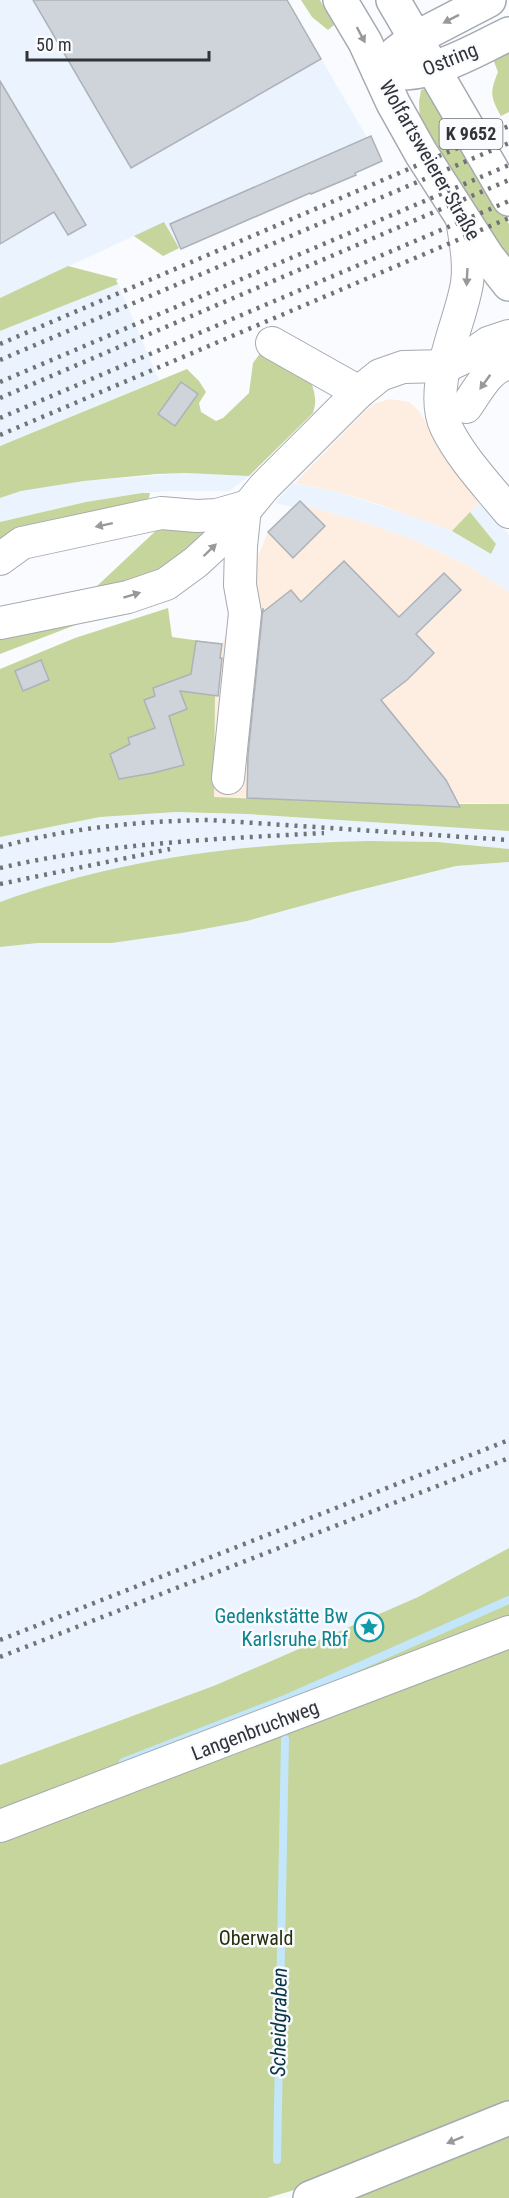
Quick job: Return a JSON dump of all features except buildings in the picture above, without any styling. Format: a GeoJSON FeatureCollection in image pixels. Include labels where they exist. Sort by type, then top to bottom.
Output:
{"type":"FeatureCollection","features":[{"type":"Feature","properties":{"kind":"main road","name":"Wolfartsweierer Straße"},"geometry":{"type":"LineString","coordinates":[[340,0],[364,42],[393,103],[462,219],[509,284]]}},
{"type":"Feature","properties":{"kind":"main road"},"geometry":{"type":"LineString","coordinates":[[393,0],[414,39]]}},
{"type":"Feature","properties":{"kind":"main road","name":"Ostring"},"geometry":{"type":"LineString","coordinates":[[379,72],[395,53],[414,39],[489,0]]}},
{"type":"Feature","properties":{"kind":"main road","name":"Ostring"},"geometry":{"type":"LineString","coordinates":[[379,72],[399,75],[432,69],[509,34]]}},
{"type":"Feature","properties":{"kind":"main road","name":"K 9652"},"geometry":{"type":"LineString","coordinates":[[414,39],[509,199]]}},
{"type":"Feature","properties":{"kind":"main road"},"geometry":{"type":"LineString","coordinates":[[309,2198],[509,2118]]}},
{"type":"Feature","properties":{"kind":"street"},"geometry":{"type":"LineString","coordinates":[[462,219],[468,279],[452,334],[442,380],[440,405],[445,425],[476,472],[509,512]]}},
{"type":"Feature","properties":{"kind":"street"},"geometry":{"type":"LineString","coordinates":[[0,623],[128,597],[166,584],[196,562],[222,538],[245,507],[359,392],[380,375],[403,367],[446,366],[474,353],[488,343],[509,336]]}},
{"type":"Feature","properties":{"kind":"street"},"geometry":{"type":"LineString","coordinates":[[272,343],[359,392]]}},
{"type":"Feature","properties":{"kind":"street"},"geometry":{"type":"LineString","coordinates":[[466,407],[494,370],[503,364],[509,364]]}},
{"type":"Feature","properties":{"kind":"street"},"geometry":{"type":"LineString","coordinates":[[0,559],[22,543],[161,513],[217,515],[245,507]]}},
{"type":"Feature","properties":{"kind":"street"},"geometry":{"type":"LineString","coordinates":[[228,778],[245,612],[240,585],[245,507]]}},
{"type":"Feature","properties":{"kind":"street","name":"Langenbruchweg"},"geometry":{"type":"LineString","coordinates":[[0,1826],[509,1632]]}},
{"type":"Feature","properties":{"kind":"shaded area"},"geometry":{"type":"Polygon","coordinates":[[[0,0],[287,0],[380,160],[163,256],[134,236],[0,298],[0,0]]]}},
{"type":"Feature","properties":{"kind":"shaded area"},"geometry":{"type":"Polygon","coordinates":[[[118,284],[159,380],[0,446],[0,331],[118,284]]]}},
{"type":"Feature","properties":{"kind":"shaded area"},"geometry":{"type":"Polygon","coordinates":[[[390,399],[409,402],[418,410],[455,468],[482,500],[452,531],[378,504],[335,491],[295,483],[365,411],[376,403],[390,399]]]}},
{"type":"Feature","properties":{"kind":"shaded area"},"geometry":{"type":"Polygon","coordinates":[[[186,473],[249,476],[229,491],[142,493],[86,502],[0,522],[0,498],[21,491],[84,481],[186,473]]]}},
{"type":"Feature","properties":{"kind":"shaded area"},"geometry":{"type":"Polygon","coordinates":[[[293,483],[335,491],[419,518],[452,531],[491,554],[496,544],[470,512],[482,500],[509,535],[509,592],[469,566],[412,539],[306,506],[300,501],[293,507],[275,503],[293,483]]]}},
{"type":"Feature","properties":{"kind":"shaded area"},"geometry":{"type":"Polygon","coordinates":[[[300,501],[306,506],[412,539],[469,566],[509,592],[509,804],[213,797],[215,695],[222,644],[268,532],[300,501]]]}},
{"type":"Feature","properties":{"kind":"shaded area"},"geometry":{"type":"Polygon","coordinates":[[[176,812],[247,814],[509,831],[509,849],[438,842],[369,841],[320,842],[220,851],[122,868],[57,883],[0,902],[0,837],[100,817],[176,812]]]}},
{"type":"Feature","properties":{"kind":"shaded area"},"geometry":{"type":"Polygon","coordinates":[[[509,862],[509,1548],[418,1597],[216,1685],[0,1765],[0,947],[38,943],[112,943],[182,933],[247,921],[456,866],[509,862]]]}},
{"type":"Feature","properties":{"kind":"green space"},"geometry":{"type":"Polygon","coordinates":[[[301,0],[320,0],[334,25],[328,30],[312,17],[301,0]]]}},
{"type":"Feature","properties":{"kind":"green space"},"geometry":{"type":"Polygon","coordinates":[[[509,47],[509,112],[501,116],[492,94],[498,72],[493,59],[509,47]]]}},
{"type":"Feature","properties":{"kind":"green space"},"geometry":{"type":"Polygon","coordinates":[[[427,88],[509,224],[509,264],[420,121],[421,90],[427,88]]]}},
{"type":"Feature","properties":{"kind":"green space"},"geometry":{"type":"Polygon","coordinates":[[[164,222],[179,248],[163,256],[134,236],[164,222]]]}},
{"type":"Feature","properties":{"kind":"green space"},"geometry":{"type":"Polygon","coordinates":[[[68,266],[118,279],[116,280],[118,284],[0,331],[0,298],[68,266]]]}},
{"type":"Feature","properties":{"kind":"green space"},"geometry":{"type":"Polygon","coordinates":[[[261,352],[311,382],[315,405],[313,413],[249,476],[157,474],[84,481],[21,491],[0,498],[0,446],[187,369],[206,392],[199,403],[201,412],[216,421],[223,418],[249,393],[253,363],[261,352]]]}},
{"type":"Feature","properties":{"kind":"green space"},"geometry":{"type":"Polygon","coordinates":[[[150,493],[149,498],[140,504],[0,546],[0,522],[86,502],[150,493]]]}},
{"type":"Feature","properties":{"kind":"green space"},"geometry":{"type":"Polygon","coordinates":[[[470,512],[496,544],[491,554],[452,531],[470,512]]]}},
{"type":"Feature","properties":{"kind":"green space"},"geometry":{"type":"Polygon","coordinates":[[[162,525],[204,529],[208,532],[163,571],[96,590],[96,587],[162,525]]]}},
{"type":"Feature","properties":{"kind":"green space"},"geometry":{"type":"Polygon","coordinates":[[[212,567],[209,573],[181,592],[91,619],[0,654],[0,633],[212,567]]]}},
{"type":"Feature","properties":{"kind":"green space"},"geometry":{"type":"Polygon","coordinates":[[[168,608],[172,637],[222,644],[215,695],[214,797],[446,806],[446,804],[509,804],[509,831],[247,814],[176,812],[100,817],[0,837],[0,669],[75,638],[168,608]]]}},
{"type":"Feature","properties":{"kind":"green space"},"geometry":{"type":"Polygon","coordinates":[[[369,841],[438,842],[509,849],[509,862],[456,866],[247,921],[182,933],[112,943],[38,943],[0,947],[0,902],[44,887],[135,864],[182,856],[275,845],[369,841]]]}},
{"type":"Feature","properties":{"kind":"green space","name":"Oberwald"},"geometry":{"type":"Polygon","coordinates":[[[509,1548],[509,2104],[305,2187],[267,2198],[0,2198],[0,1765],[216,1685],[418,1597],[509,1548]]]}},
{"type":"Feature","properties":{"kind":"green space"},"geometry":{"type":"Polygon","coordinates":[[[509,2131],[509,2198],[344,2198],[509,2131]]]}},
{"type":"Feature","properties":{"kind":"waterway"},"geometry":{"type":"LineString","coordinates":[[123,1762],[285,1699],[509,1600]]}},
{"type":"Feature","properties":{"kind":"waterway","name":"Scheidgraben"},"geometry":{"type":"LineString","coordinates":[[277,2160],[285,1739]]}},
{"type":"Feature","properties":{"kind":"railway"},"geometry":{"type":"LineString","coordinates":[[0,344],[509,126]]}},
{"type":"Feature","properties":{"kind":"railway"},"geometry":{"type":"LineString","coordinates":[[0,360],[509,143]]}},
{"type":"Feature","properties":{"kind":"railway"},"geometry":{"type":"LineString","coordinates":[[0,382],[509,165]]}},
{"type":"Feature","properties":{"kind":"railway"},"geometry":{"type":"LineString","coordinates":[[0,398],[509,180]]}},
{"type":"Feature","properties":{"kind":"railway"},"geometry":{"type":"LineString","coordinates":[[0,418],[509,201]]}},
{"type":"Feature","properties":{"kind":"railway"},"geometry":{"type":"LineString","coordinates":[[0,435],[509,218]]}},
{"type":"Feature","properties":{"kind":"railway"},"geometry":{"type":"LineString","coordinates":[[0,847],[78,830],[157,822],[210,820],[509,840]]}},
{"type":"Feature","properties":{"kind":"railway"},"geometry":{"type":"LineString","coordinates":[[0,868],[121,848],[202,840],[324,833]]}},
{"type":"Feature","properties":{"kind":"railway"},"geometry":{"type":"LineString","coordinates":[[0,884],[170,849]]}},
{"type":"Feature","properties":{"kind":"railway"},"geometry":{"type":"LineString","coordinates":[[0,1640],[509,1440]]}},
{"type":"Feature","properties":{"kind":"railway"},"geometry":{"type":"LineString","coordinates":[[0,1657],[509,1458]]}},
{"type":"Feature","properties":{"kind":"place","name":"Gedenkstätte Bw Karlsruhe Rbf"},"geometry":{"type":"Point","coordinates":[369,1627]}}]}
